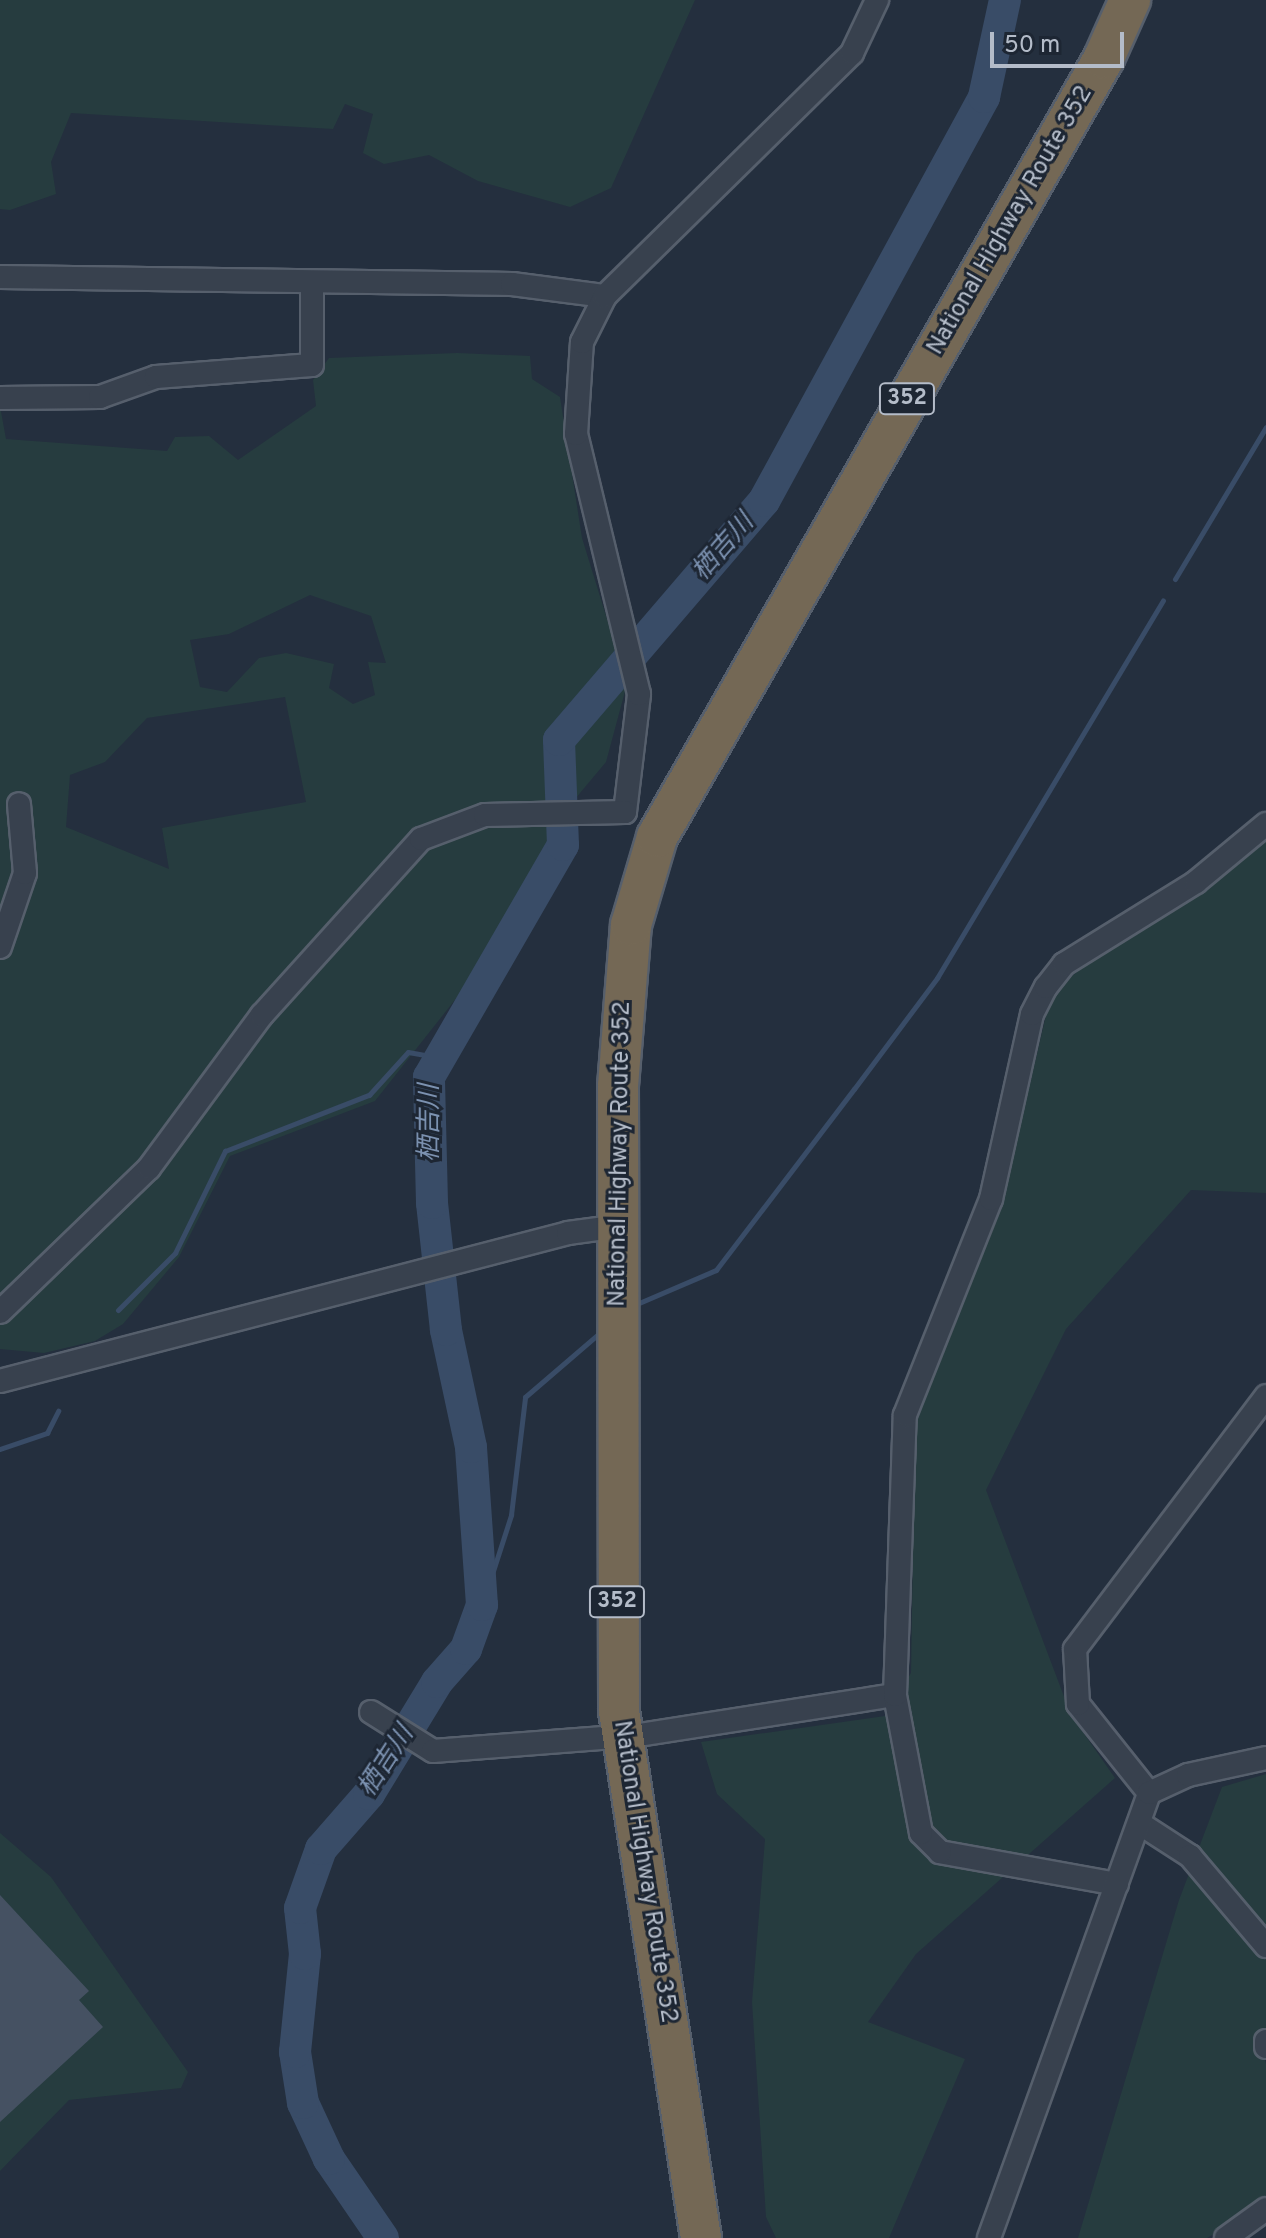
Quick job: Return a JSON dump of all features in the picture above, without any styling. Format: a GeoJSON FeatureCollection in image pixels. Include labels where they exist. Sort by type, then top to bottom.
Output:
{"type":"FeatureCollection","features":[{"type":"Feature","properties":{"kind":"highway","name":"National Highway Route 352"},"geometry":{"type":"LineString","coordinates":[[701,2238],[624,1736],[616,1649],[619,1226],[639,957],[657,837],[1091,82],[1130,0]]}},
{"type":"Feature","properties":{"kind":"street"},"geometry":{"type":"LineString","coordinates":[[625,812],[633,794],[636,671],[573,398],[582,342],[605,296],[836,71],[877,0]]}},
{"type":"Feature","properties":{"kind":"street"},"geometry":{"type":"LineString","coordinates":[[0,277],[512,284],[605,296]]}},
{"type":"Feature","properties":{"kind":"street"},"geometry":{"type":"LineString","coordinates":[[0,398],[100,397],[156,377],[312,365],[312,282]]}},
{"type":"Feature","properties":{"kind":"street"},"geometry":{"type":"LineString","coordinates":[[0,947],[25,873],[19,804]]}},
{"type":"Feature","properties":{"kind":"street"},"geometry":{"type":"LineString","coordinates":[[0,1312],[149,1168],[262,1015],[421,839],[485,815],[535,818],[625,812],[657,837]]}},
{"type":"Feature","properties":{"kind":"street"},"geometry":{"type":"LineString","coordinates":[[1117,1884],[928,1845],[895,1695],[905,1415],[991,1199],[1032,1014],[1064,964],[1196,882],[1266,824]]}},
{"type":"Feature","properties":{"kind":"street"},"geometry":{"type":"LineString","coordinates":[[0,1381],[468,1258],[619,1226]]}},
{"type":"Feature","properties":{"kind":"street"},"geometry":{"type":"LineString","coordinates":[[1149,1793],[1078,1704],[1075,1649],[1266,1396]]}},
{"type":"Feature","properties":{"kind":"street"},"geometry":{"type":"LineString","coordinates":[[371,1712],[424,1748],[624,1736],[895,1695]]}},
{"type":"Feature","properties":{"kind":"street"},"geometry":{"type":"LineString","coordinates":[[989,2238],[1149,1793],[1188,1775],[1266,1758]]}},
{"type":"Feature","properties":{"kind":"street"},"geometry":{"type":"LineString","coordinates":[[1139,1823],[1190,1856],[1266,1946]]}},
{"type":"Feature","properties":{"kind":"street"},"geometry":{"type":"LineString","coordinates":[[1226,2238],[1266,2209]]}},
{"type":"Feature","properties":{"kind":"green space"},"geometry":{"type":"Polygon","coordinates":[[[0,0],[695,0],[611,188],[570,207],[478,181],[429,155],[384,164],[363,153],[373,114],[345,104],[333,129],[71,113],[51,162],[56,194],[10,210],[0,209],[0,0]]]}},
{"type":"Feature","properties":{"kind":"green space"},"geometry":{"type":"Polygon","coordinates":[[[457,353],[530,356],[532,379],[560,397],[582,538],[627,684],[606,762],[575,799],[492,953],[375,1101],[230,1156],[179,1257],[123,1324],[95,1341],[44,1353],[0,1349],[0,406],[6,439],[167,451],[175,437],[209,436],[238,460],[316,406],[313,380],[329,358],[457,353]],[[310,595],[229,634],[190,640],[200,687],[227,692],[259,658],[286,653],[334,664],[329,688],[353,704],[375,695],[368,662],[386,663],[371,616],[310,595]],[[285,697],[147,718],[105,762],[70,775],[66,827],[169,869],[162,828],[306,802],[285,697]]]}},
{"type":"Feature","properties":{"kind":"green space"},"geometry":{"type":"Polygon","coordinates":[[[1266,840],[1266,1193],[1191,1190],[1066,1329],[986,1490],[1071,1715],[1115,1778],[916,1954],[868,2022],[965,2059],[889,2238],[776,2238],[766,2217],[752,2002],[765,1839],[717,1794],[701,1742],[885,1716],[911,1673],[915,1424],[1001,1207],[1048,1007],[1063,983],[1110,946],[1211,884],[1266,840]]]}},
{"type":"Feature","properties":{"kind":"green space"},"geometry":{"type":"Polygon","coordinates":[[[1266,1774],[1266,2035],[1259,2036],[1266,2064],[1266,2204],[1207,2238],[1078,2238],[1179,1900],[1222,1787],[1266,1774]]]}},
{"type":"Feature","properties":{"kind":"green space"},"geometry":{"type":"Polygon","coordinates":[[[0,1833],[51,1877],[188,2072],[181,2088],[69,2100],[0,2171],[0,1833]]]}},
{"type":"Feature","properties":{"kind":"building"},"geometry":{"type":"Polygon","coordinates":[[[0,1895],[89,1991],[79,2000],[103,2027],[0,2122],[0,1895]]]}},
{"type":"Feature","properties":{"kind":"waterway","name":"栖吉川"},"geometry":{"type":"LineString","coordinates":[[383,2238],[329,2159],[303,2103],[295,2052],[305,1954],[300,1908],[321,1849],[369,1794],[437,1682],[466,1649],[482,1605],[471,1447],[446,1330],[432,1203],[429,1077],[563,845],[559,740],[764,501],[984,97],[1005,0]]}},
{"type":"Feature","properties":{"kind":"waterway"},"geometry":{"type":"LineString","coordinates":[[1175,579],[1266,427]]}},
{"type":"Feature","properties":{"kind":"waterway"},"geometry":{"type":"LineString","coordinates":[[639,1303],[716,1270],[937,978],[1163,600]]}},
{"type":"Feature","properties":{"kind":"waterway"},"geometry":{"type":"LineString","coordinates":[[118,1310],[175,1253],[225,1151],[369,1095],[408,1052],[436,1057]]}},
{"type":"Feature","properties":{"kind":"waterway"},"geometry":{"type":"LineString","coordinates":[[482,1605],[511,1515],[525,1397],[597,1335]]}},
{"type":"Feature","properties":{"kind":"waterway"},"geometry":{"type":"LineString","coordinates":[[0,1449],[47,1433],[58,1411]]}}]}
